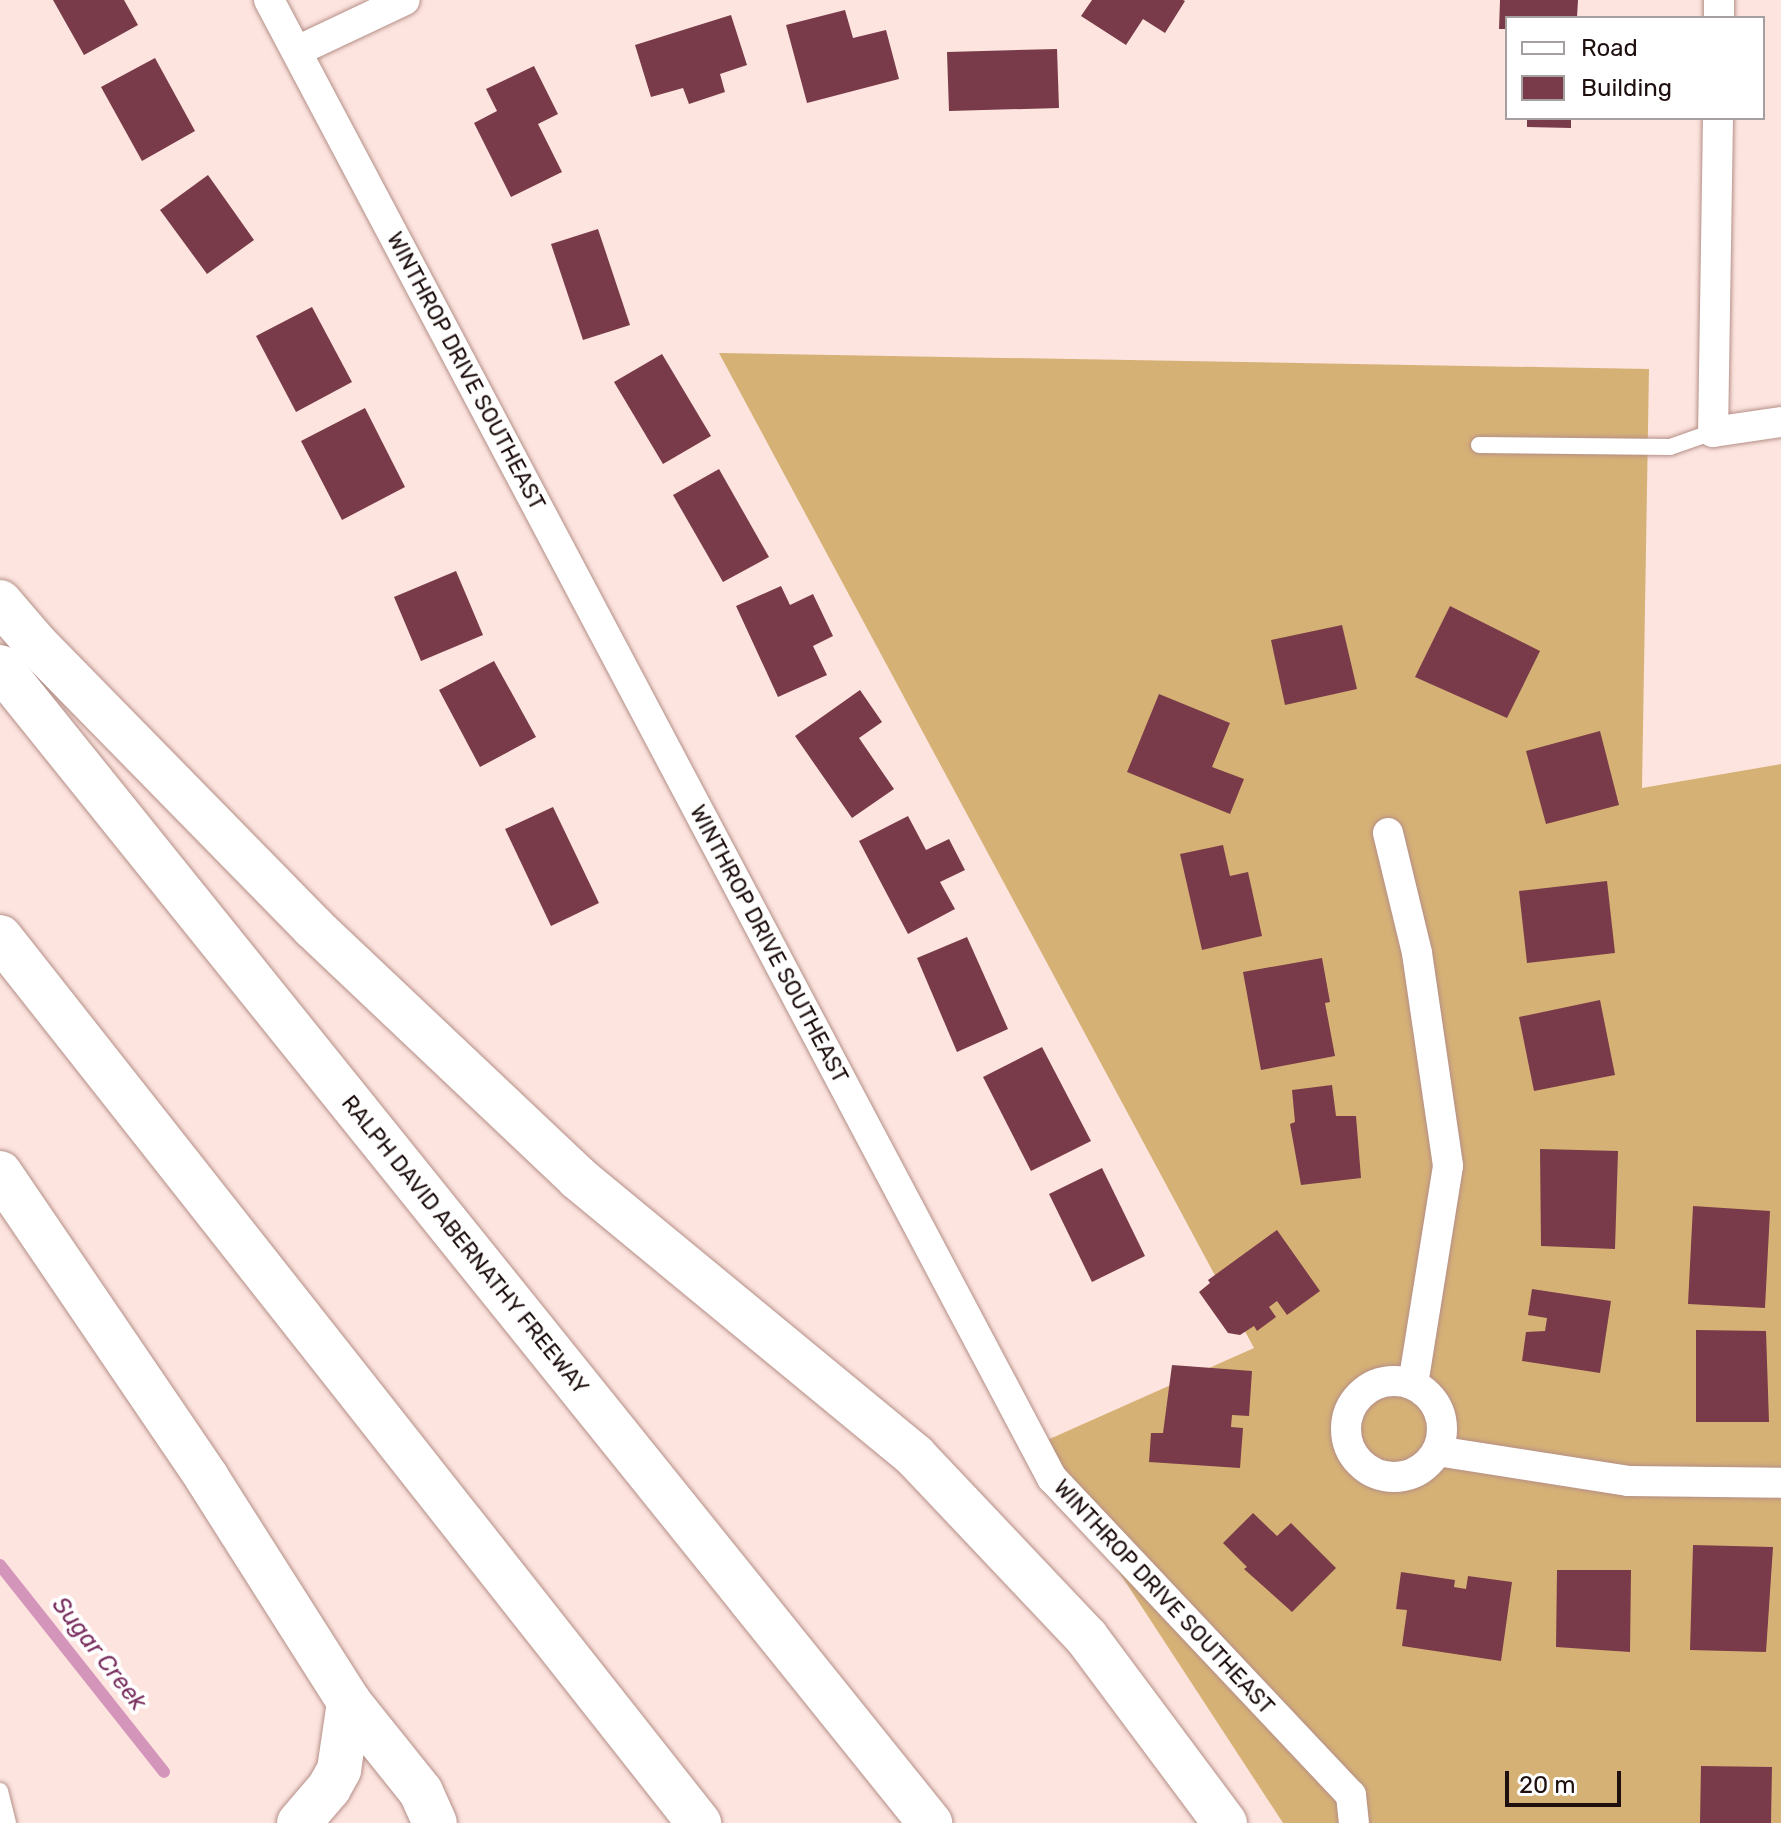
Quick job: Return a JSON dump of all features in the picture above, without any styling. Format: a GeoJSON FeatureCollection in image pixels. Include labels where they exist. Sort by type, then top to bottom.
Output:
{"type":"FeatureCollection","features":[{"type":"Feature","properties":{"kind":"highway"},"geometry":{"type":"LineString","coordinates":[[0,602],[36,644],[313,927],[578,1178],[915,1456],[1087,1638],[1225,1823]]}},
{"type":"Feature","properties":{"kind":"highway","name":"RALPH DAVID ABERNATHY FREEWAY"},"geometry":{"type":"LineString","coordinates":[[0,667],[930,1823]]}},
{"type":"Feature","properties":{"kind":"highway"},"geometry":{"type":"LineString","coordinates":[[0,937],[699,1823]]}},
{"type":"Feature","properties":{"kind":"highway"},"geometry":{"type":"LineString","coordinates":[[0,1173],[207,1478],[349,1702],[421,1792],[435,1823]]}},
{"type":"Feature","properties":{"kind":"highway"},"geometry":{"type":"LineString","coordinates":[[299,1823],[329,1788],[339,1770],[349,1702]]}},
{"type":"Feature","properties":{"kind":"street","name":"WINTHROP DRIVE SOUTHEAST"},"geometry":{"type":"LineString","coordinates":[[269,0],[1052,1478],[1351,1795],[1354,1823]]}},
{"type":"Feature","properties":{"kind":"street"},"geometry":{"type":"LineString","coordinates":[[297,51],[405,0]]}},
{"type":"Feature","properties":{"kind":"street"},"geometry":{"type":"LineString","coordinates":[[1718,120],[1713,432],[1781,422]]}},
{"type":"Feature","properties":{"kind":"street"},"geometry":{"type":"LineString","coordinates":[[1388,833],[1417,953],[1448,1166],[1413,1384]]}},
{"type":"Feature","properties":{"kind":"street"},"geometry":{"type":"LineString","coordinates":[[1382,1383],[1413,1384],[1436,1405],[1442,1436],[1437,1451],[1415,1473],[1392,1476],[1369,1470],[1349,1446],[1348,1414],[1355,1400],[1382,1383]]}},
{"type":"Feature","properties":{"kind":"street"},"geometry":{"type":"LineString","coordinates":[[1437,1451],[1628,1481],[1781,1483]]}},
{"type":"Feature","properties":{"kind":"lane"},"geometry":{"type":"LineString","coordinates":[[1479,445],[1670,447],[1713,432]]}},
{"type":"Feature","properties":{"kind":"lane"},"geometry":{"type":"LineString","coordinates":[[0,1791],[8,1823]]}},
{"type":"Feature","properties":{"kind":"shaded area"},"geometry":{"type":"Polygon","coordinates":[[[719,353],[1649,369],[1642,788],[1781,764],[1781,1823],[1283,1823],[1036,1445],[1254,1348],[719,353]]]}},
{"type":"Feature","properties":{"kind":"building"},"geometry":{"type":"Polygon","coordinates":[[[53,0],[124,0],[138,25],[84,55],[53,0]]]}},
{"type":"Feature","properties":{"kind":"building"},"geometry":{"type":"Polygon","coordinates":[[[1092,0],[1185,1],[1165,33],[1143,19],[1126,45],[1081,16],[1092,0]]]}},
{"type":"Feature","properties":{"kind":"building"},"geometry":{"type":"Polygon","coordinates":[[[1500,0],[1578,0],[1577,16],[1505,16],[1505,29],[1499,29],[1500,0]]]}},
{"type":"Feature","properties":{"kind":"building"},"geometry":{"type":"Polygon","coordinates":[[[845,10],[853,38],[886,30],[899,79],[807,103],[786,25],[845,10]]]}},
{"type":"Feature","properties":{"kind":"building"},"geometry":{"type":"Polygon","coordinates":[[[731,15],[747,65],[720,74],[725,92],[689,104],[683,88],[651,97],[635,45],[731,15]]]}},
{"type":"Feature","properties":{"kind":"building"},"geometry":{"type":"Polygon","coordinates":[[[1057,49],[1059,108],[949,111],[947,52],[1057,49]]]}},
{"type":"Feature","properties":{"kind":"building"},"geometry":{"type":"Polygon","coordinates":[[[155,58],[195,131],[142,161],[101,87],[155,58]]]}},
{"type":"Feature","properties":{"kind":"building"},"geometry":{"type":"Polygon","coordinates":[[[534,66],[558,114],[538,124],[562,172],[511,197],[474,123],[497,111],[486,89],[534,66]]]}},
{"type":"Feature","properties":{"kind":"building"},"geometry":{"type":"Polygon","coordinates":[[[1527,120],[1571,120],[1571,128],[1527,127],[1527,120]]]}},
{"type":"Feature","properties":{"kind":"building"},"geometry":{"type":"Polygon","coordinates":[[[208,175],[254,240],[207,274],[160,210],[208,175]]]}},
{"type":"Feature","properties":{"kind":"building"},"geometry":{"type":"Polygon","coordinates":[[[598,229],[630,325],[583,340],[551,244],[598,229]]]}},
{"type":"Feature","properties":{"kind":"building"},"geometry":{"type":"Polygon","coordinates":[[[312,307],[352,382],[296,412],[256,336],[312,307]]]}},
{"type":"Feature","properties":{"kind":"building"},"geometry":{"type":"Polygon","coordinates":[[[662,354],[711,436],[663,464],[614,382],[662,354]]]}},
{"type":"Feature","properties":{"kind":"building"},"geometry":{"type":"Polygon","coordinates":[[[365,408],[405,487],[342,520],[301,441],[365,408]]]}},
{"type":"Feature","properties":{"kind":"building"},"geometry":{"type":"Polygon","coordinates":[[[719,469],[769,557],[723,582],[673,495],[719,469]]]}},
{"type":"Feature","properties":{"kind":"building"},"geometry":{"type":"Polygon","coordinates":[[[456,571],[483,635],[421,661],[394,597],[456,571]]]}},
{"type":"Feature","properties":{"kind":"building"},"geometry":{"type":"Polygon","coordinates":[[[781,586],[790,605],[813,594],[833,636],[813,646],[827,675],[778,697],[736,606],[781,586]]]}},
{"type":"Feature","properties":{"kind":"building"},"geometry":{"type":"Polygon","coordinates":[[[1450,606],[1540,651],[1507,718],[1415,677],[1450,606]]]}},
{"type":"Feature","properties":{"kind":"building"},"geometry":{"type":"Polygon","coordinates":[[[1342,625],[1357,689],[1285,705],[1271,640],[1342,625]]]}},
{"type":"Feature","properties":{"kind":"building"},"geometry":{"type":"Polygon","coordinates":[[[494,661],[536,737],[480,767],[439,690],[494,661]]]}},
{"type":"Feature","properties":{"kind":"building"},"geometry":{"type":"Polygon","coordinates":[[[860,690],[882,722],[859,738],[894,789],[852,818],[795,736],[860,690]]]}},
{"type":"Feature","properties":{"kind":"building"},"geometry":{"type":"Polygon","coordinates":[[[1159,694],[1230,723],[1212,767],[1244,779],[1230,814],[1127,772],[1159,694]]]}},
{"type":"Feature","properties":{"kind":"building"},"geometry":{"type":"Polygon","coordinates":[[[1600,731],[1619,805],[1546,824],[1526,751],[1600,731]]]}},
{"type":"Feature","properties":{"kind":"building"},"geometry":{"type":"Polygon","coordinates":[[[553,807],[599,903],[551,926],[505,829],[553,807]]]}},
{"type":"Feature","properties":{"kind":"building"},"geometry":{"type":"Polygon","coordinates":[[[908,816],[926,850],[949,839],[965,870],[940,882],[955,909],[908,934],[859,841],[908,816]]]}},
{"type":"Feature","properties":{"kind":"building"},"geometry":{"type":"Polygon","coordinates":[[[1223,845],[1230,876],[1248,872],[1262,936],[1202,950],[1180,854],[1223,845]]]}},
{"type":"Feature","properties":{"kind":"building"},"geometry":{"type":"Polygon","coordinates":[[[1607,881],[1615,953],[1527,963],[1519,891],[1607,881]]]}},
{"type":"Feature","properties":{"kind":"building"},"geometry":{"type":"Polygon","coordinates":[[[967,937],[1008,1029],[957,1052],[917,958],[967,937]]]}},
{"type":"Feature","properties":{"kind":"building"},"geometry":{"type":"Polygon","coordinates":[[[1322,958],[1330,1002],[1325,1003],[1335,1056],[1261,1070],[1243,972],[1322,958]]]}},
{"type":"Feature","properties":{"kind":"building"},"geometry":{"type":"Polygon","coordinates":[[[1600,1000],[1615,1075],[1534,1091],[1519,1017],[1600,1000]]]}},
{"type":"Feature","properties":{"kind":"building"},"geometry":{"type":"Polygon","coordinates":[[[1042,1047],[1091,1141],[1031,1171],[983,1077],[1042,1047]]]}},
{"type":"Feature","properties":{"kind":"building"},"geometry":{"type":"Polygon","coordinates":[[[1332,1085],[1336,1116],[1356,1116],[1361,1178],[1301,1185],[1290,1124],[1295,1122],[1292,1090],[1332,1085]]]}},
{"type":"Feature","properties":{"kind":"building"},"geometry":{"type":"Polygon","coordinates":[[[1540,1149],[1618,1151],[1615,1249],[1541,1246],[1540,1149]]]}},
{"type":"Feature","properties":{"kind":"building"},"geometry":{"type":"Polygon","coordinates":[[[1102,1168],[1145,1256],[1092,1282],[1049,1194],[1102,1168]]]}},
{"type":"Feature","properties":{"kind":"building"},"geometry":{"type":"Polygon","coordinates":[[[1693,1206],[1770,1211],[1765,1308],[1688,1304],[1693,1206]]]}},
{"type":"Feature","properties":{"kind":"building"},"geometry":{"type":"Polygon","coordinates":[[[1277,1230],[1320,1291],[1287,1315],[1277,1301],[1269,1307],[1276,1317],[1257,1331],[1254,1326],[1240,1335],[1228,1333],[1199,1292],[1210,1283],[1208,1280],[1277,1230]]]}},
{"type":"Feature","properties":{"kind":"building"},"geometry":{"type":"Polygon","coordinates":[[[1532,1289],[1611,1301],[1600,1373],[1522,1361],[1526,1332],[1545,1331],[1547,1318],[1528,1315],[1532,1289]]]}},
{"type":"Feature","properties":{"kind":"building"},"geometry":{"type":"Polygon","coordinates":[[[1696,1330],[1766,1331],[1769,1422],[1696,1422],[1696,1330]]]}},
{"type":"Feature","properties":{"kind":"building"},"geometry":{"type":"Polygon","coordinates":[[[1172,1365],[1252,1371],[1249,1416],[1232,1415],[1231,1427],[1243,1428],[1240,1468],[1149,1462],[1151,1433],[1163,1433],[1172,1365]]]}},
{"type":"Feature","properties":{"kind":"building"},"geometry":{"type":"Polygon","coordinates":[[[1253,1513],[1277,1536],[1291,1523],[1336,1568],[1292,1612],[1244,1569],[1247,1567],[1223,1543],[1253,1513]]]}},
{"type":"Feature","properties":{"kind":"building"},"geometry":{"type":"Polygon","coordinates":[[[1693,1545],[1773,1547],[1766,1652],[1690,1650],[1693,1545]]]}},
{"type":"Feature","properties":{"kind":"building"},"geometry":{"type":"Polygon","coordinates":[[[1557,1570],[1631,1570],[1630,1652],[1556,1647],[1557,1570]]]}},
{"type":"Feature","properties":{"kind":"building"},"geometry":{"type":"Polygon","coordinates":[[[1401,1572],[1455,1580],[1454,1587],[1466,1589],[1468,1576],[1512,1582],[1501,1661],[1402,1646],[1407,1610],[1396,1609],[1401,1572]]]}},
{"type":"Feature","properties":{"kind":"building"},"geometry":{"type":"Polygon","coordinates":[[[1701,1766],[1772,1767],[1771,1823],[1700,1823],[1701,1766]]]}},
{"type":"Feature","properties":{"kind":"waterway","name":"Sugar Creek"},"geometry":{"type":"LineString","coordinates":[[0,1565],[164,1772]]}}]}
